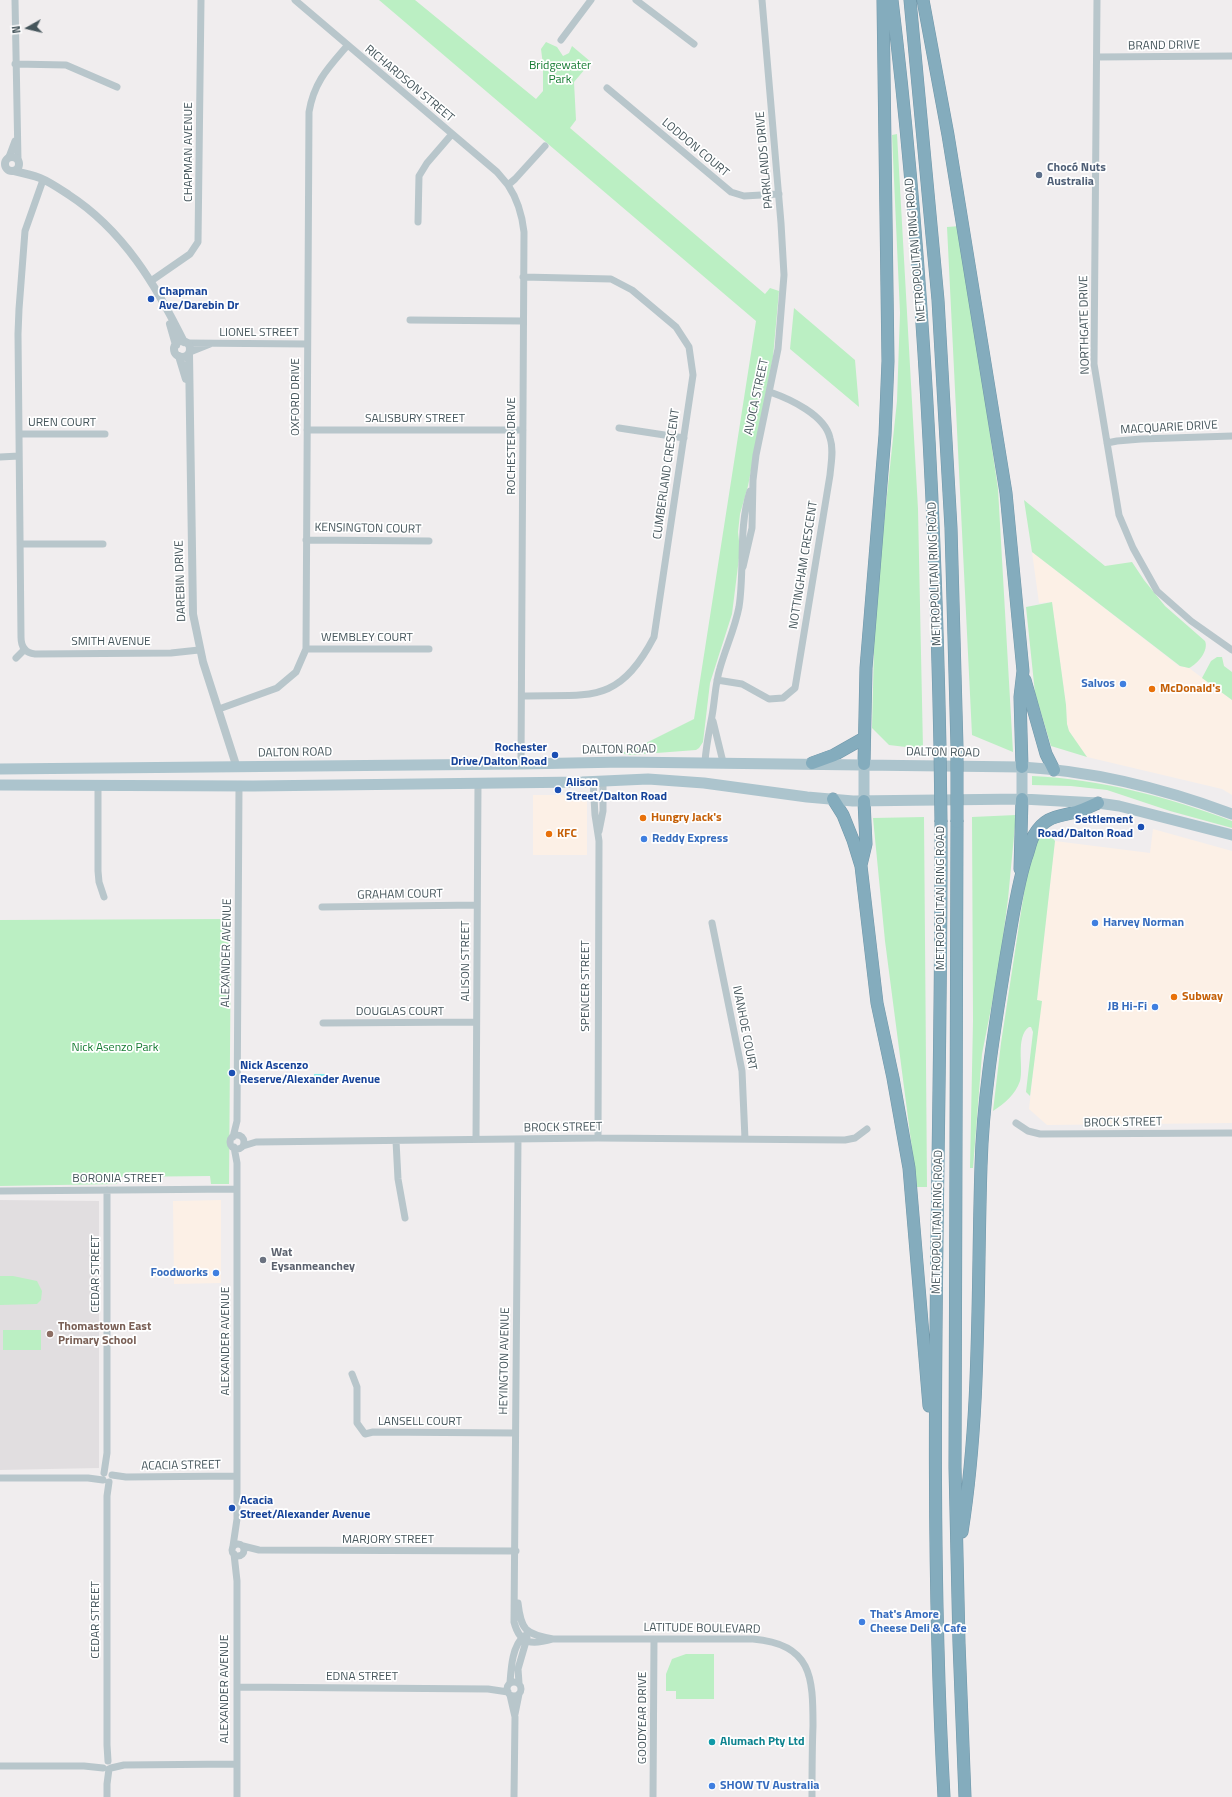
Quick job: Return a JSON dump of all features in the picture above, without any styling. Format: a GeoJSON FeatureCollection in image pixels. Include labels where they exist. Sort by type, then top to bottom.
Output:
{"type":"FeatureCollection","features":[{"type":"Feature","properties":{"kind":"highway"},"geometry":{"type":"LineString","coordinates":[[864,764],[866,668],[885,435],[888,361],[882,0]]}},
{"type":"Feature","properties":{"kind":"highway","name":"METROPOLITAN RING ROAD"},"geometry":{"type":"LineString","coordinates":[[892,0],[910,168],[922,320],[935,552],[940,747],[941,927],[935,1473],[936,1597],[944,1797]]}},
{"type":"Feature","properties":{"kind":"highway","name":"METROPOLITAN RING ROAD"},"geometry":{"type":"LineString","coordinates":[[910,0],[920,96],[938,308],[951,528],[957,747],[955,1459],[959,1659],[966,1797]]}},
{"type":"Feature","properties":{"kind":"highway"},"geometry":{"type":"LineString","coordinates":[[922,0],[948,135],[1007,499],[1023,671],[1046,754],[1054,770]]}},
{"type":"Feature","properties":{"kind":"highway"},"geometry":{"type":"LineString","coordinates":[[1022,768],[1020,697],[1023,671]]}},
{"type":"Feature","properties":{"kind":"highway"},"geometry":{"type":"LineString","coordinates":[[812,763],[834,755],[864,738]]}},
{"type":"Feature","properties":{"kind":"highway"},"geometry":{"type":"LineString","coordinates":[[833,799],[843,815],[853,840],[860,866],[877,1003],[893,1078],[909,1168],[935,1473]]}},
{"type":"Feature","properties":{"kind":"highway"},"geometry":{"type":"LineString","coordinates":[[1020,878],[1019,847],[1022,799]]}},
{"type":"Feature","properties":{"kind":"highway"},"geometry":{"type":"LineString","coordinates":[[860,866],[866,844],[864,801]]}},
{"type":"Feature","properties":{"kind":"highway"},"geometry":{"type":"LineString","coordinates":[[957,1561],[965,1510],[976,1400],[981,1165],[985,1106],[1000,996],[1020,878],[1033,836],[1044,823],[1056,816],[1076,812],[1098,803]]}},
{"type":"Feature","properties":{"kind":"main road","name":"DALTON ROAD"},"geometry":{"type":"LineString","coordinates":[[0,769],[237,768],[705,762],[1022,768],[1054,770],[1102,777],[1178,795],[1232,814]]}},
{"type":"Feature","properties":{"kind":"main road","name":"SPENCER STREET"},"geometry":{"type":"LineString","coordinates":[[598,763],[598,781]]}},
{"type":"Feature","properties":{"kind":"main road"},"geometry":{"type":"LineString","coordinates":[[864,764],[864,801]]}},
{"type":"Feature","properties":{"kind":"main road"},"geometry":{"type":"LineString","coordinates":[[237,768],[239,786]]}},
{"type":"Feature","properties":{"kind":"main road"},"geometry":{"type":"LineString","coordinates":[[1022,768],[1022,799]]}},
{"type":"Feature","properties":{"kind":"main road"},"geometry":{"type":"LineString","coordinates":[[0,785],[239,786],[648,779],[704,783],[833,799],[864,801],[1022,799],[1098,803],[1127,808],[1232,836]]}},
{"type":"Feature","properties":{"kind":"street"},"geometry":{"type":"LineString","coordinates":[[14,171],[17,168],[18,162],[16,137],[15,0]]}},
{"type":"Feature","properties":{"kind":"street","name":"CHAPMAN AVENUE"},"geometry":{"type":"LineString","coordinates":[[151,281],[190,254],[198,242],[201,0]]}},
{"type":"Feature","properties":{"kind":"street","name":"RICHARDSON STREET"},"geometry":{"type":"LineString","coordinates":[[294,0],[497,172],[508,185]]}},
{"type":"Feature","properties":{"kind":"street"},"geometry":{"type":"LineString","coordinates":[[561,40],[592,0]]}},
{"type":"Feature","properties":{"kind":"street"},"geometry":{"type":"LineString","coordinates":[[636,0],[694,44]]}},
{"type":"Feature","properties":{"kind":"street","name":"PARKLANDS DRIVE"},"geometry":{"type":"LineString","coordinates":[[762,0],[779,194],[784,275],[781,318]]}},
{"type":"Feature","properties":{"kind":"street","name":"NORTHGATE DRIVE"},"geometry":{"type":"LineString","coordinates":[[1097,0],[1094,364],[1119,515],[1133,548],[1158,591],[1191,621],[1232,650]]}},
{"type":"Feature","properties":{"kind":"street","name":"OXFORD DRIVE"},"geometry":{"type":"LineString","coordinates":[[219,709],[277,688],[296,672],[306,649],[309,112],[315,88],[347,46]]}},
{"type":"Feature","properties":{"kind":"street","name":"BRAND DRIVE"},"geometry":{"type":"LineString","coordinates":[[1097,57],[1232,56]]}},
{"type":"Feature","properties":{"kind":"street"},"geometry":{"type":"LineString","coordinates":[[15,64],[66,64],[117,87]]}},
{"type":"Feature","properties":{"kind":"street","name":"LODDON COURT"},"geometry":{"type":"LineString","coordinates":[[607,88],[731,192],[737,195],[753,197],[779,194]]}},
{"type":"Feature","properties":{"kind":"street"},"geometry":{"type":"LineString","coordinates":[[418,222],[420,176],[428,163],[452,134]]}},
{"type":"Feature","properties":{"kind":"street"},"geometry":{"type":"LineString","coordinates":[[4,161],[16,137]]}},
{"type":"Feature","properties":{"kind":"street"},"geometry":{"type":"LineString","coordinates":[[508,185],[545,146]]}},
{"type":"Feature","properties":{"kind":"street"},"geometry":{"type":"LineString","coordinates":[[4,161],[15,158],[18,162],[41,179],[78,201],[103,222],[128,249],[151,281],[182,343],[190,347],[189,353],[183,357],[179,356],[175,351],[182,343]]}},
{"type":"Feature","properties":{"kind":"street"},"geometry":{"type":"LineString","coordinates":[[4,161],[10,171],[41,179]]}},
{"type":"Feature","properties":{"kind":"street"},"geometry":{"type":"LineString","coordinates":[[16,658],[24,650],[21,637],[18,334],[24,237],[41,179]]}},
{"type":"Feature","properties":{"kind":"street","name":"ROCHESTER DRIVE"},"geometry":{"type":"LineString","coordinates":[[508,185],[518,203],[522,215],[524,232],[521,764]]}},
{"type":"Feature","properties":{"kind":"street","name":"CUMBERLAND CRESCENT"},"geometry":{"type":"LineString","coordinates":[[522,696],[587,695],[611,688],[627,678],[643,658],[654,637],[693,375],[688,347],[676,327],[632,290],[611,279],[524,277]]}},
{"type":"Feature","properties":{"kind":"street","name":"AVOCA STREET"},"geometry":{"type":"LineString","coordinates":[[705,762],[717,680],[735,624],[743,567],[752,528],[753,480],[756,455],[778,349],[781,318]]}},
{"type":"Feature","properties":{"kind":"street"},"geometry":{"type":"LineString","coordinates":[[410,320],[523,321]]}},
{"type":"Feature","properties":{"kind":"street","name":"LIONEL STREET"},"geometry":{"type":"LineString","coordinates":[[182,343],[307,344]]}},
{"type":"Feature","properties":{"kind":"street","name":"LIONEL STREET"},"geometry":{"type":"LineString","coordinates":[[189,353],[210,344]]}},
{"type":"Feature","properties":{"kind":"street","name":"DAREBIN DRIVE"},"geometry":{"type":"LineString","coordinates":[[189,353],[188,388],[190,422],[192,595],[195,630],[199,650],[237,768]]}},
{"type":"Feature","properties":{"kind":"street","name":"DAREBIN DRIVE"},"geometry":{"type":"LineString","coordinates":[[179,356],[188,388]]}},
{"type":"Feature","properties":{"kind":"street","name":"NOTTINGHAM CRESCENT"},"geometry":{"type":"LineString","coordinates":[[717,680],[742,684],[769,699],[783,698],[795,688],[830,475],[832,449],[829,434],[825,427],[808,410],[792,399],[770,392]]}},
{"type":"Feature","properties":{"kind":"street"},"geometry":{"type":"LineString","coordinates":[[620,428],[684,438]]}},
{"type":"Feature","properties":{"kind":"street","name":"SALISBURY STREET"},"geometry":{"type":"LineString","coordinates":[[307,430],[523,430]]}},
{"type":"Feature","properties":{"kind":"street","name":"UREN COURT"},"geometry":{"type":"LineString","coordinates":[[19,434],[105,434]]}},
{"type":"Feature","properties":{"kind":"street","name":"MACQUARIE DRIVE"},"geometry":{"type":"LineString","coordinates":[[1107,443],[1118,440],[1232,436]]}},
{"type":"Feature","properties":{"kind":"street"},"geometry":{"type":"LineString","coordinates":[[0,457],[19,456]]}},
{"type":"Feature","properties":{"kind":"street","name":"KENSINGTON COURT"},"geometry":{"type":"LineString","coordinates":[[306,540],[429,541]]}},
{"type":"Feature","properties":{"kind":"street"},"geometry":{"type":"LineString","coordinates":[[20,544],[104,544]]}},
{"type":"Feature","properties":{"kind":"street","name":"WEMBLEY COURT"},"geometry":{"type":"LineString","coordinates":[[306,649],[429,649]]}},
{"type":"Feature","properties":{"kind":"street","name":"SMITH AVENUE"},"geometry":{"type":"LineString","coordinates":[[24,650],[31,654],[59,654],[171,653],[199,650]]}},
{"type":"Feature","properties":{"kind":"street","name":"AVOCA STREET"},"geometry":{"type":"LineString","coordinates":[[712,715],[723,762]]}},
{"type":"Feature","properties":{"kind":"street","name":"SPENCER STREET"},"geometry":{"type":"LineString","coordinates":[[598,781],[595,815],[599,833],[598,1138]]}},
{"type":"Feature","properties":{"kind":"street","name":"ALISON STREET"},"geometry":{"type":"LineString","coordinates":[[476,1139],[478,783]]}},
{"type":"Feature","properties":{"kind":"street"},"geometry":{"type":"LineString","coordinates":[[98,786],[98,871],[99,882],[104,897]]}},
{"type":"Feature","properties":{"kind":"street","name":"ALEXANDER AVENUE"},"geometry":{"type":"LineString","coordinates":[[239,786],[237,1121],[239,1137]]}},
{"type":"Feature","properties":{"kind":"street","name":"GRAHAM COURT"},"geometry":{"type":"LineString","coordinates":[[322,907],[477,905]]}},
{"type":"Feature","properties":{"kind":"street","name":"IVANHOE COURT"},"geometry":{"type":"LineString","coordinates":[[712,923],[742,1071],[745,1139]]}},
{"type":"Feature","properties":{"kind":"street","name":"DOUGLAS COURT"},"geometry":{"type":"LineString","coordinates":[[323,1023],[476,1022]]}},
{"type":"Feature","properties":{"kind":"street","name":"BROCK STREET"},"geometry":{"type":"LineString","coordinates":[[1016,1123],[1028,1131],[1040,1134],[1232,1133]]}},
{"type":"Feature","properties":{"kind":"street","name":"BROCK STREET"},"geometry":{"type":"LineString","coordinates":[[239,1147],[256,1142],[476,1139],[598,1138],[845,1140],[855,1138],[867,1129]]}},
{"type":"Feature","properties":{"kind":"street"},"geometry":{"type":"LineString","coordinates":[[239,1137],[244,1142],[239,1147],[231,1142],[239,1137]]}},
{"type":"Feature","properties":{"kind":"street","name":"BROCK STREET"},"geometry":{"type":"LineString","coordinates":[[239,1137],[256,1142]]}},
{"type":"Feature","properties":{"kind":"street","name":"HEYINGTON AVENUE"},"geometry":{"type":"LineString","coordinates":[[518,1139],[515,1433],[516,1583],[514,1622],[517,1633],[524,1640]]}},
{"type":"Feature","properties":{"kind":"street"},"geometry":{"type":"LineString","coordinates":[[396,1141],[398,1179],[405,1218]]}},
{"type":"Feature","properties":{"kind":"street","name":"ALEXANDER AVENUE"},"geometry":{"type":"LineString","coordinates":[[233,1546],[237,1519],[237,1163],[239,1147]]}},
{"type":"Feature","properties":{"kind":"street","name":"BORONIA STREET"},"geometry":{"type":"LineString","coordinates":[[0,1191],[237,1189]]}},
{"type":"Feature","properties":{"kind":"street","name":"CEDAR STREET"},"geometry":{"type":"LineString","coordinates":[[107,1190],[107,1797]]}},
{"type":"Feature","properties":{"kind":"street","name":"LANSELL COURT"},"geometry":{"type":"LineString","coordinates":[[352,1374],[357,1387],[357,1422],[364,1434],[373,1432],[515,1433]]}},
{"type":"Feature","properties":{"kind":"street","name":"ACACIA STREET"},"geometry":{"type":"LineString","coordinates":[[0,1478],[237,1476]]}},
{"type":"Feature","properties":{"kind":"street","name":"ALEXANDER AVENUE"},"geometry":{"type":"LineString","coordinates":[[237,1519],[242,1550],[237,1581]]}},
{"type":"Feature","properties":{"kind":"street"},"geometry":{"type":"LineString","coordinates":[[238,1544],[242,1550],[237,1556],[232,1551],[233,1546],[238,1544]]}},
{"type":"Feature","properties":{"kind":"street","name":"MARJORY STREET"},"geometry":{"type":"LineString","coordinates":[[242,1550],[516,1551]]}},
{"type":"Feature","properties":{"kind":"street","name":"ALEXANDER AVENUE"},"geometry":{"type":"LineString","coordinates":[[234,1554],[237,1581],[237,1797]]}},
{"type":"Feature","properties":{"kind":"street","name":"HEYINGTON AVENUE"},"geometry":{"type":"LineString","coordinates":[[516,1583],[521,1624],[528,1632]]}},
{"type":"Feature","properties":{"kind":"street"},"geometry":{"type":"LineString","coordinates":[[515,1717],[509,1689],[514,1656],[528,1632]]}},
{"type":"Feature","properties":{"kind":"street","name":"LATITUDE BOULEVARD"},"geometry":{"type":"LineString","coordinates":[[528,1632],[534,1635],[553,1639],[766,1640],[780,1644],[798,1656],[808,1671],[813,1693],[812,1797]]}},
{"type":"Feature","properties":{"kind":"street","name":"LATITUDE BOULEVARD"},"geometry":{"type":"LineString","coordinates":[[524,1640],[542,1642],[553,1639]]}},
{"type":"Feature","properties":{"kind":"street","name":"GOODYEAR DRIVE"},"geometry":{"type":"LineString","coordinates":[[653,1797],[654,1639]]}},
{"type":"Feature","properties":{"kind":"street"},"geometry":{"type":"LineString","coordinates":[[514,1797],[515,1717],[519,1694],[522,1688],[519,1683],[518,1669],[524,1640]]}},
{"type":"Feature","properties":{"kind":"street"},"geometry":{"type":"LineString","coordinates":[[509,1689],[514,1682],[519,1683]]}},
{"type":"Feature","properties":{"kind":"street","name":"EDNA STREET"},"geometry":{"type":"LineString","coordinates":[[236,1688],[509,1689]]}},
{"type":"Feature","properties":{"kind":"street"},"geometry":{"type":"LineString","coordinates":[[509,1689],[515,1696],[519,1694]]}},
{"type":"Feature","properties":{"kind":"street"},"geometry":{"type":"LineString","coordinates":[[0,1766],[236,1764]]}},
{"type":"Feature","properties":{"kind":"shaded area"},"geometry":{"type":"Polygon","coordinates":[[[1032,552],[1179,666],[1189,668],[1232,700],[1232,795],[1222,789],[1087,757],[1069,731],[1067,724],[1066,705],[1052,602],[1039,603],[1032,552]]]}},
{"type":"Feature","properties":{"kind":"shaded area"},"geometry":{"type":"Polygon","coordinates":[[[533,795],[582,795],[587,797],[587,855],[533,855],[533,795]]]}},
{"type":"Feature","properties":{"kind":"shaded area"},"geometry":{"type":"Polygon","coordinates":[[[1153,829],[1232,851],[1232,1123],[1047,1125],[1029,1109],[1041,1001],[1037,1000],[1055,841],[1150,853],[1153,829]]]}},
{"type":"Feature","properties":{"kind":"shaded area","name":"Thomastown East Primary School"},"geometry":{"type":"Polygon","coordinates":[[[0,1200],[99,1201],[99,1468],[0,1470],[0,1200]]]}},
{"type":"Feature","properties":{"kind":"shaded area"},"geometry":{"type":"Polygon","coordinates":[[[221,1200],[221,1283],[174,1284],[173,1201],[221,1200]]]}},
{"type":"Feature","properties":{"kind":"green space","name":"Bridgewater Park"},"geometry":{"type":"Polygon","coordinates":[[[379,0],[415,0],[536,99],[543,91],[543,65],[541,49],[546,42],[557,47],[563,56],[569,53],[572,46],[591,62],[574,82],[576,120],[570,128],[765,294],[770,288],[779,291],[773,357],[748,486],[740,514],[738,532],[740,550],[732,614],[710,683],[703,742],[696,750],[630,755],[620,753],[632,750],[694,719],[756,321],[379,0]]]}},
{"type":"Feature","properties":{"kind":"green space"},"geometry":{"type":"Polygon","coordinates":[[[897,134],[918,509],[923,749],[889,745],[872,728],[875,608],[897,401],[900,313],[892,135],[897,134]]]}},
{"type":"Feature","properties":{"kind":"green space"},"geometry":{"type":"Polygon","coordinates":[[[960,226],[998,489],[1013,752],[972,735],[947,227],[960,226]]]}},
{"type":"Feature","properties":{"kind":"green space"},"geometry":{"type":"Polygon","coordinates":[[[794,308],[855,360],[859,407],[790,349],[794,308]]]}},
{"type":"Feature","properties":{"kind":"green space"},"geometry":{"type":"Polygon","coordinates":[[[1024,500],[1105,566],[1132,562],[1144,580],[1165,606],[1205,641],[1206,645],[1204,652],[1199,660],[1189,668],[1180,666],[1032,552],[1024,500]]]}},
{"type":"Feature","properties":{"kind":"green space"},"geometry":{"type":"Polygon","coordinates":[[[1052,602],[1066,705],[1067,724],[1069,731],[1087,757],[1051,746],[1035,693],[1026,607],[1052,602]]]}},
{"type":"Feature","properties":{"kind":"green space"},"geometry":{"type":"Polygon","coordinates":[[[1217,657],[1222,657],[1224,666],[1232,672],[1232,700],[1202,678],[1211,661],[1217,657]]]}},
{"type":"Feature","properties":{"kind":"green space"},"geometry":{"type":"Polygon","coordinates":[[[1032,776],[1108,785],[1159,797],[1232,821],[1232,828],[1170,811],[1107,790],[1071,786],[1032,785],[1032,776]]]}},
{"type":"Feature","properties":{"kind":"green space"},"geometry":{"type":"Polygon","coordinates":[[[1016,815],[1008,899],[999,968],[982,1054],[973,1168],[970,1168],[973,1021],[972,817],[1016,815]]]}},
{"type":"Feature","properties":{"kind":"green space"},"geometry":{"type":"Polygon","coordinates":[[[924,817],[927,1187],[917,1187],[885,941],[873,818],[924,817]]]}},
{"type":"Feature","properties":{"kind":"green space"},"geometry":{"type":"Polygon","coordinates":[[[1044,827],[1055,841],[1037,1000],[1042,1001],[1030,1096],[1026,1092],[1033,1032],[1031,1027],[1029,1027],[1022,1038],[1021,1075],[1018,1086],[1002,1105],[993,1111],[1001,1043],[1027,873],[1035,842],[1044,827]]]}},
{"type":"Feature","properties":{"kind":"green space","name":"Nick Asenzo Park"},"geometry":{"type":"Polygon","coordinates":[[[231,919],[229,1184],[211,1184],[210,1176],[117,1177],[117,1184],[0,1186],[0,920],[231,919]]]}},
{"type":"Feature","properties":{"kind":"green space"},"geometry":{"type":"Polygon","coordinates":[[[0,1276],[13,1276],[37,1281],[42,1291],[41,1300],[37,1304],[0,1305],[0,1276]]]}},
{"type":"Feature","properties":{"kind":"green space"},"geometry":{"type":"Polygon","coordinates":[[[3,1330],[41,1330],[41,1350],[3,1350],[3,1330]]]}},
{"type":"Feature","properties":{"kind":"green space"},"geometry":{"type":"Polygon","coordinates":[[[686,1654],[714,1654],[714,1699],[676,1699],[676,1691],[666,1691],[666,1674],[672,1659],[686,1654]]]}},
{"type":"Feature","properties":{"kind":"water"},"geometry":{"type":"Polygon","coordinates":[[[314,1074],[326,1074],[326,1080],[314,1081],[314,1074]]]}},
{"type":"Feature","properties":{"kind":"place","name":"Chocó Nuts Australia"},"geometry":{"type":"Point","coordinates":[1039,175]}},
{"type":"Feature","properties":{"kind":"place","name":"Chapman Ave/Darebin Dr"},"geometry":{"type":"Point","coordinates":[151,299]}},
{"type":"Feature","properties":{"kind":"place","name":"Salvos"},"geometry":{"type":"Point","coordinates":[1123,684]}},
{"type":"Feature","properties":{"kind":"place","name":"McDonald's"},"geometry":{"type":"Point","coordinates":[1152,689]}},
{"type":"Feature","properties":{"kind":"place","name":"Rochester Drive/Dalton Road"},"geometry":{"type":"Point","coordinates":[555,755]}},
{"type":"Feature","properties":{"kind":"place","name":"Alison Street/Dalton Road"},"geometry":{"type":"Point","coordinates":[558,790]}},
{"type":"Feature","properties":{"kind":"place","name":"Hungry Jack's"},"geometry":{"type":"Point","coordinates":[643,818]}},
{"type":"Feature","properties":{"kind":"place","name":"Settlement Road/Dalton Road"},"geometry":{"type":"Point","coordinates":[1141,827]}},
{"type":"Feature","properties":{"kind":"place","name":"KFC"},"geometry":{"type":"Point","coordinates":[549,834]}},
{"type":"Feature","properties":{"kind":"place","name":"Reddy Express"},"geometry":{"type":"Point","coordinates":[644,839]}},
{"type":"Feature","properties":{"kind":"place","name":"Harvey Norman"},"geometry":{"type":"Point","coordinates":[1095,923]}},
{"type":"Feature","properties":{"kind":"place","name":"Subway"},"geometry":{"type":"Point","coordinates":[1174,997]}},
{"type":"Feature","properties":{"kind":"place","name":"JB Hi-Fi"},"geometry":{"type":"Point","coordinates":[1155,1007]}},
{"type":"Feature","properties":{"kind":"place","name":"Nick Ascenzo Reserve/Alexander Avenue"},"geometry":{"type":"Point","coordinates":[232,1073]}},
{"type":"Feature","properties":{"kind":"place","name":"Wat Eysanmeanchey"},"geometry":{"type":"Point","coordinates":[263,1260]}},
{"type":"Feature","properties":{"kind":"place","name":"Foodworks"},"geometry":{"type":"Point","coordinates":[216,1273]}},
{"type":"Feature","properties":{"kind":"place","name":"Thomastown East Primary School"},"geometry":{"type":"Point","coordinates":[50,1334]}},
{"type":"Feature","properties":{"kind":"place","name":"Acacia Street/Alexander Avenue"},"geometry":{"type":"Point","coordinates":[232,1508]}},
{"type":"Feature","properties":{"kind":"place","name":"That's Amore Cheese Deli & Cafe"},"geometry":{"type":"Point","coordinates":[862,1622]}},
{"type":"Feature","properties":{"kind":"place","name":"Alumach Pty Ltd"},"geometry":{"type":"Point","coordinates":[712,1742]}},
{"type":"Feature","properties":{"kind":"place","name":"SHOW TV Australia"},"geometry":{"type":"Point","coordinates":[712,1786]}}]}
